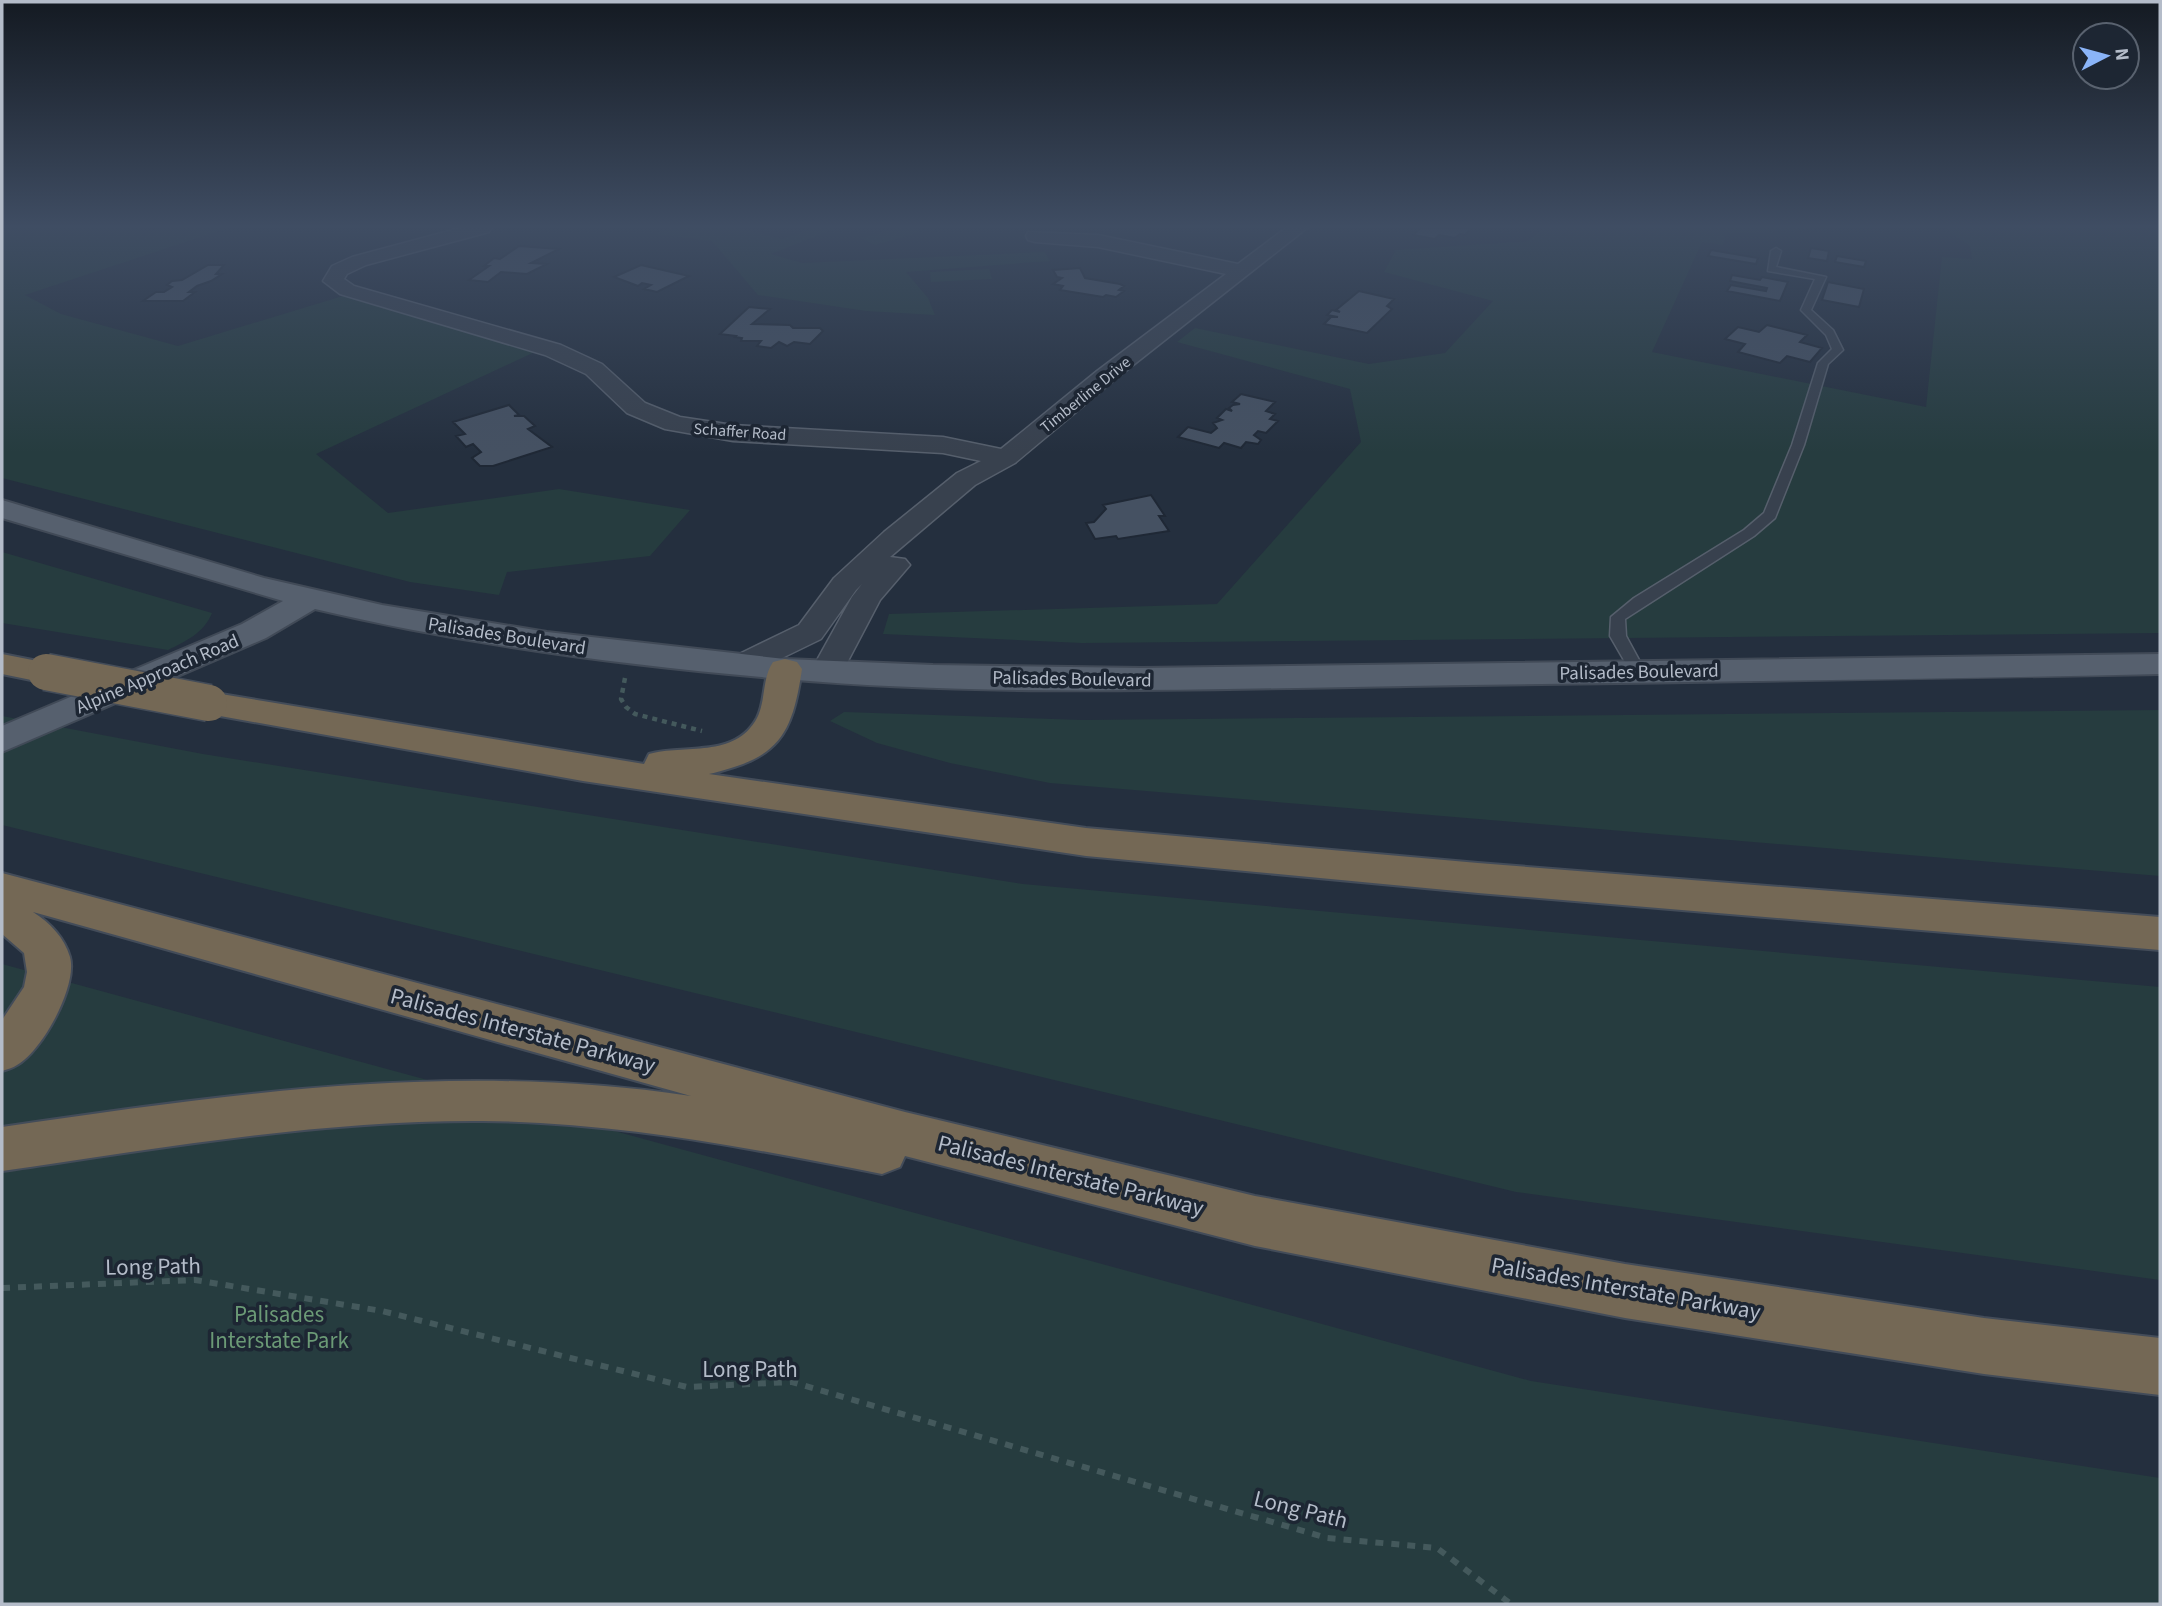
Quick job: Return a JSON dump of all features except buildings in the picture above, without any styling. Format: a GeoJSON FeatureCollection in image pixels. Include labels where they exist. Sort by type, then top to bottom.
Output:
{"type":"FeatureCollection","features":[{"type":"Feature","properties":{"kind":"highway"},"geometry":{"type":"LineString","coordinates":[[2,664],[390,736],[679,783],[1086,842],[1492,880],[2160,934]]}},
{"type":"Feature","properties":{"kind":"highway"},"geometry":{"type":"LineString","coordinates":[[390,736],[684,764],[722,758],[755,744],[768,730],[776,715],[785,669]]}},
{"type":"Feature","properties":{"kind":"highway","name":"Palisades Interstate Parkway"},"geometry":{"type":"LineString","coordinates":[[2,888],[905,1134],[1255,1220],[1625,1291],[1984,1346],[2160,1367]]}},
{"type":"Feature","properties":{"kind":"highway"},"geometry":{"type":"LineString","coordinates":[[2,914],[41,943],[46,952],[49,974],[41,1001],[32,1017],[2,1051]]}},
{"type":"Feature","properties":{"kind":"highway"},"geometry":{"type":"LineString","coordinates":[[2,1149],[231,1116],[312,1108],[451,1101],[545,1104],[624,1109],[763,1129],[1255,1220]]}},
{"type":"Feature","properties":{"kind":"main road","name":"Palisades Boulevard"},"geometry":{"type":"LineString","coordinates":[[2,509],[309,599],[466,630],[640,654],[785,669],[1010,678],[1142,679],[2160,664]]}},
{"type":"Feature","properties":{"kind":"main road","name":"Alpine Approach Road"},"geometry":{"type":"LineString","coordinates":[[2,740],[254,631],[309,599]]}},
{"type":"Feature","properties":{"kind":"street","name":"Schaffer Road"},"geometry":{"type":"LineString","coordinates":[[391,303],[553,350],[575,359],[605,378],[636,408],[674,424],[733,433],[943,445],[1006,458]]}},
{"type":"Feature","properties":{"kind":"street","name":"Timberline Drive"},"geometry":{"type":"LineString","coordinates":[[827,671],[874,586],[961,495],[966,479],[1006,458],[1105,376],[1200,303]]}},
{"type":"Feature","properties":{"kind":"street","name":"Timberline Drive"},"geometry":{"type":"LineString","coordinates":[[743,665],[810,632],[856,571],[961,495]]}},
{"type":"Feature","properties":{"kind":"lane"},"geometry":{"type":"LineString","coordinates":[[1637,671],[1618,636],[1618,617],[1766,521],[1775,508],[1823,363],[1838,350],[1836,341],[1825,327],[1806,310],[1809,303]]}},
{"type":"Feature","properties":{"kind":"path"},"geometry":{"type":"LineString","coordinates":[[640,654],[623,682],[620,702],[625,709],[648,718],[755,744]]}},
{"type":"Feature","properties":{"kind":"path","name":"Long Path"},"geometry":{"type":"LineString","coordinates":[[2,1289],[195,1280],[382,1311],[687,1387],[792,1382],[1327,1538],[1437,1548],[1511,1604]]}},
{"type":"Feature","properties":{"kind":"green space"},"geometry":{"type":"Polygon","coordinates":[[[2,303],[40,303],[61,314],[178,346],[320,303],[374,303],[539,350],[316,454],[388,513],[559,489],[690,510],[650,556],[507,572],[499,595],[410,582],[2,478],[2,303]]]}},
{"type":"Feature","properties":{"kind":"green space"},"geometry":{"type":"Polygon","coordinates":[[[812,303],[930,303],[935,315],[866,311],[812,303]]]}},
{"type":"Feature","properties":{"kind":"green space"},"geometry":{"type":"Polygon","coordinates":[[[1491,303],[1674,303],[1652,352],[1926,407],[1937,303],[2160,303],[2160,633],[1082,643],[883,634],[889,614],[1217,604],[1361,442],[1350,389],[1177,342],[1195,328],[1369,364],[1445,353],[1491,303]]]}},
{"type":"Feature","properties":{"kind":"green space"},"geometry":{"type":"Polygon","coordinates":[[[2,552],[212,613],[199,631],[168,650],[2,623],[2,552]]]}},
{"type":"Feature","properties":{"kind":"green space"},"geometry":{"type":"Polygon","coordinates":[[[2160,710],[2160,876],[1050,783],[950,763],[877,743],[830,721],[844,712],[1082,720],[2160,710]]]}},
{"type":"Feature","properties":{"kind":"green space"},"geometry":{"type":"Polygon","coordinates":[[[2,716],[203,754],[1023,884],[2160,987],[2160,1280],[1516,1192],[2,825],[2,716]]]}},
{"type":"Feature","properties":{"kind":"green space","name":"Palisades Interstate Park"},"geometry":{"type":"Polygon","coordinates":[[[2,964],[1531,1381],[2160,1478],[2160,1604],[2,1604],[2,964]]]}}]}
